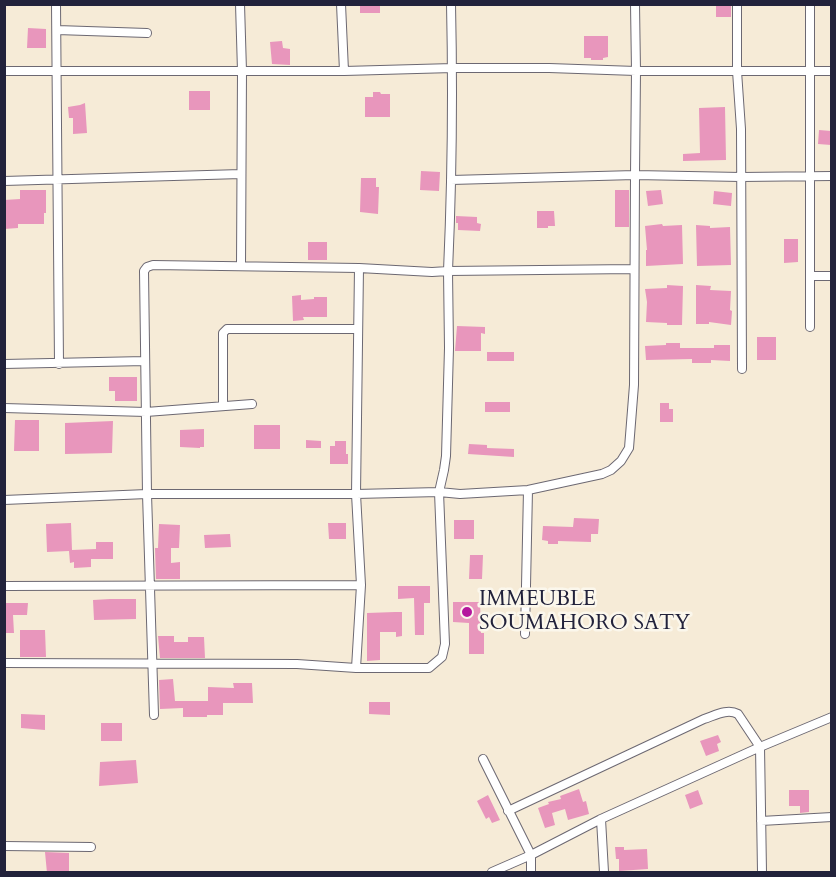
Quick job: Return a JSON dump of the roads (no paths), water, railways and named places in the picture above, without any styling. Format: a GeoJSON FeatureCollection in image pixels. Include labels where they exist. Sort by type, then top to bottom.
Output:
{"type":"FeatureCollection","features":[{"type":"Feature","properties":{"kind":"street"},"geometry":{"type":"LineString","coordinates":[[56,4],[59,364]]}},
{"type":"Feature","properties":{"kind":"street"},"geometry":{"type":"LineString","coordinates":[[240,4],[241,266]]}},
{"type":"Feature","properties":{"kind":"street"},"geometry":{"type":"LineString","coordinates":[[341,4],[344,71]]}},
{"type":"Feature","properties":{"kind":"street"},"geometry":{"type":"LineString","coordinates":[[4,663],[297,664],[356,668],[429,668],[442,657],[446,644],[439,492],[446,456],[449,348],[452,4]]}},
{"type":"Feature","properties":{"kind":"street"},"geometry":{"type":"LineString","coordinates":[[4,500],[147,494],[439,492],[460,494],[528,490],[611,470],[621,461],[629,448],[634,385],[635,4]]}},
{"type":"Feature","properties":{"kind":"street"},"geometry":{"type":"LineString","coordinates":[[737,4],[737,70],[741,129],[742,369]]}},
{"type":"Feature","properties":{"kind":"street"},"geometry":{"type":"LineString","coordinates":[[810,4],[810,327]]}},
{"type":"Feature","properties":{"kind":"street"},"geometry":{"type":"LineString","coordinates":[[57,30],[147,33]]}},
{"type":"Feature","properties":{"kind":"street"},"geometry":{"type":"LineString","coordinates":[[4,71],[344,71],[549,68],[636,71],[831,71]]}},
{"type":"Feature","properties":{"kind":"street"},"geometry":{"type":"LineString","coordinates":[[4,181],[241,174]]}},
{"type":"Feature","properties":{"kind":"street"},"geometry":{"type":"LineString","coordinates":[[451,180],[635,175],[831,176]]}},
{"type":"Feature","properties":{"kind":"street"},"geometry":{"type":"LineString","coordinates":[[154,715],[147,494],[144,271],[147,267],[153,265],[359,268],[432,272],[634,269]]}},
{"type":"Feature","properties":{"kind":"street"},"geometry":{"type":"LineString","coordinates":[[356,668],[361,585],[357,494],[359,268]]}},
{"type":"Feature","properties":{"kind":"street"},"geometry":{"type":"LineString","coordinates":[[810,276],[831,276]]}},
{"type":"Feature","properties":{"kind":"street"},"geometry":{"type":"LineString","coordinates":[[223,406],[224,333],[227,329],[358,328]]}},
{"type":"Feature","properties":{"kind":"street"},"geometry":{"type":"LineString","coordinates":[[4,364],[145,361]]}},
{"type":"Feature","properties":{"kind":"street"},"geometry":{"type":"LineString","coordinates":[[4,408],[146,412],[252,404]]}},
{"type":"Feature","properties":{"kind":"street"},"geometry":{"type":"LineString","coordinates":[[525,634],[528,490]]}},
{"type":"Feature","properties":{"kind":"street"},"geometry":{"type":"LineString","coordinates":[[4,586],[361,585]]}},
{"type":"Feature","properties":{"kind":"street"},"geometry":{"type":"LineString","coordinates":[[508,810],[704,719],[734,711],[760,747],[762,873]]}},
{"type":"Feature","properties":{"kind":"street"},"geometry":{"type":"LineString","coordinates":[[492,873],[601,819],[831,717]]}},
{"type":"Feature","properties":{"kind":"street"},"geometry":{"type":"LineString","coordinates":[[483,759],[531,855],[531,873]]}},
{"type":"Feature","properties":{"kind":"street"},"geometry":{"type":"LineString","coordinates":[[762,821],[831,817]]}},
{"type":"Feature","properties":{"kind":"street"},"geometry":{"type":"LineString","coordinates":[[601,819],[604,873]]}},
{"type":"Feature","properties":{"kind":"street"},"geometry":{"type":"LineString","coordinates":[[4,846],[92,847]]}},
{"type":"Feature","properties":{"kind":"place","name":"IMMEUBLE SOUMAHORO SATY"},"geometry":{"type":"Point","coordinates":[467,612]}}]}
